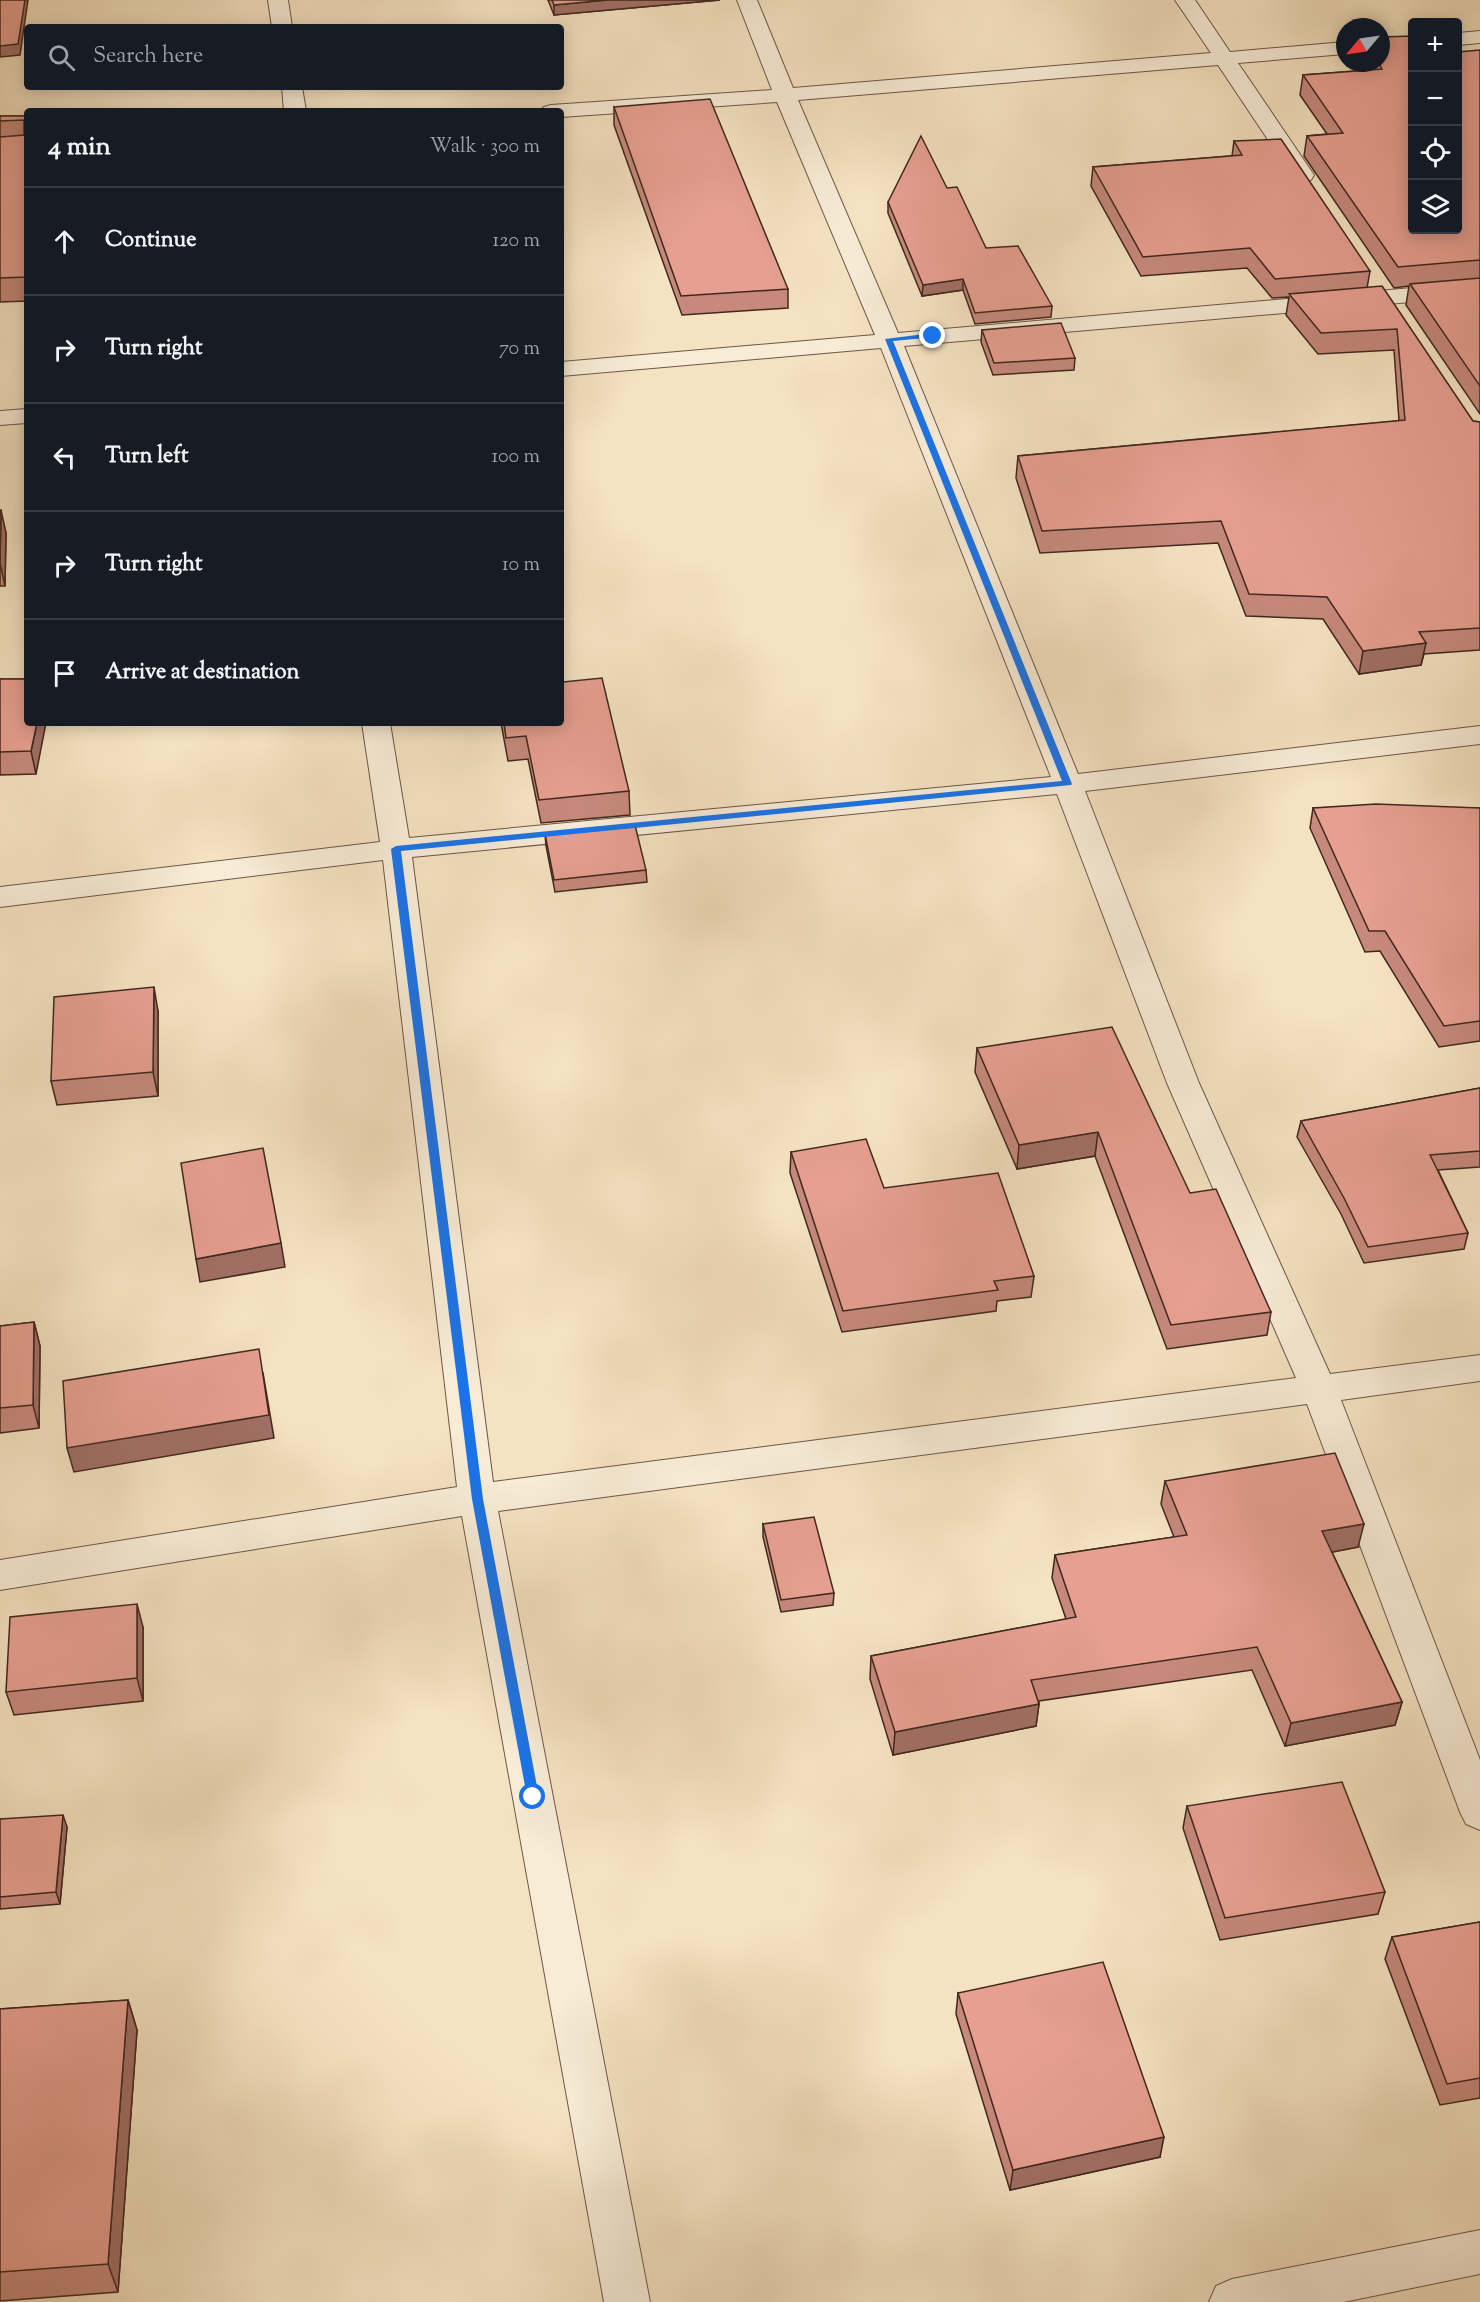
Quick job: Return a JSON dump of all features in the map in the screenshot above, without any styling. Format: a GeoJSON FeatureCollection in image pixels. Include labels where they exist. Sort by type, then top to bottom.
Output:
{"type":"FeatureCollection","features":[{"type":"Feature","properties":{"kind":"street"},"geometry":{"type":"LineString","coordinates":[[278,0],[282,24]]}},
{"type":"Feature","properties":{"kind":"street"},"geometry":{"type":"LineString","coordinates":[[747,0],[889,339],[1068,784],[1183,1083],[1319,1390],[1480,1812]]}},
{"type":"Feature","properties":{"kind":"street"},"geometry":{"type":"LineString","coordinates":[[1185,0],[1315,192]]}},
{"type":"Feature","properties":{"kind":"street"},"geometry":{"type":"LineString","coordinates":[[1462,39],[1480,37]]}},
{"type":"Feature","properties":{"kind":"street"},"geometry":{"type":"LineString","coordinates":[[564,110],[785,95],[1336,49]]}},
{"type":"Feature","properties":{"kind":"street"},"geometry":{"type":"LineString","coordinates":[[292,90],[295,108]]}},
{"type":"Feature","properties":{"kind":"street"},"geometry":{"type":"LineString","coordinates":[[1381,287],[1401,317]]}},
{"type":"Feature","properties":{"kind":"street"},"geometry":{"type":"LineString","coordinates":[[564,369],[889,339],[1381,287],[1480,289]]}},
{"type":"Feature","properties":{"kind":"street"},"geometry":{"type":"LineString","coordinates":[[0,418],[24,416]]}},
{"type":"Feature","properties":{"kind":"street"},"geometry":{"type":"LineString","coordinates":[[376,726],[396,849],[477,1499],[627,2302]]}},
{"type":"Feature","properties":{"kind":"street"},"geometry":{"type":"LineString","coordinates":[[0,897],[396,849],[1068,784],[1480,735]]}},
{"type":"Feature","properties":{"kind":"street"},"geometry":{"type":"LineString","coordinates":[[0,1575],[477,1499],[1480,1368]]}},
{"type":"Feature","properties":{"kind":"street"},"geometry":{"type":"LineString","coordinates":[[1232,2302],[1480,2252]]}},
{"type":"Feature","properties":{"kind":"building"},"geometry":{"type":"Polygon","coordinates":[[[0,0],[25,0],[18,44],[0,46],[0,0]]]}},
{"type":"Feature","properties":{"kind":"building"},"geometry":{"type":"Polygon","coordinates":[[[552,0],[607,0],[554,5],[552,0]]]}},
{"type":"Feature","properties":{"kind":"building"},"geometry":{"type":"Polygon","coordinates":[[[1408,36],[1408,234],[1462,234],[1462,52],[1480,50],[1480,260],[1398,267],[1307,136],[1343,133],[1303,75],[1390,72],[1390,37],[1408,36]]]}},
{"type":"Feature","properties":{"kind":"building"},"geometry":{"type":"Polygon","coordinates":[[[710,99],[788,289],[681,296],[614,107],[710,99]]]}},
{"type":"Feature","properties":{"kind":"building"},"geometry":{"type":"Polygon","coordinates":[[[0,116],[24,116],[24,120],[0,121],[0,116]]]}},
{"type":"Feature","properties":{"kind":"building"},"geometry":{"type":"Polygon","coordinates":[[[24,135],[24,277],[0,278],[0,137],[24,135]]]}},
{"type":"Feature","properties":{"kind":"building"},"geometry":{"type":"Polygon","coordinates":[[[921,136],[947,188],[957,187],[986,248],[1018,246],[1052,306],[975,313],[963,279],[923,285],[888,202],[921,136]]]}},
{"type":"Feature","properties":{"kind":"building"},"geometry":{"type":"Polygon","coordinates":[[[1281,139],[1370,271],[1275,279],[1250,248],[1143,257],[1093,167],[1242,155],[1234,141],[1281,139]]]}},
{"type":"Feature","properties":{"kind":"building"},"geometry":{"type":"Polygon","coordinates":[[[1480,278],[1480,386],[1410,284],[1480,278]]]}},
{"type":"Feature","properties":{"kind":"building"},"geometry":{"type":"Polygon","coordinates":[[[1382,286],[1473,421],[1480,422],[1480,628],[1419,632],[1426,643],[1363,651],[1327,597],[1249,594],[1221,521],[1042,531],[1018,456],[1405,420],[1397,329],[1321,333],[1289,294],[1382,286]]]}},
{"type":"Feature","properties":{"kind":"building"},"geometry":{"type":"Polygon","coordinates":[[[1061,323],[1075,358],[994,363],[982,330],[1061,323]]]}},
{"type":"Feature","properties":{"kind":"building"},"geometry":{"type":"Polygon","coordinates":[[[0,510],[1,510],[0,563],[0,510]]]}},
{"type":"Feature","properties":{"kind":"building"},"geometry":{"type":"Polygon","coordinates":[[[602,678],[629,791],[539,800],[526,736],[506,738],[504,726],[564,726],[564,682],[602,678]]]}},
{"type":"Feature","properties":{"kind":"building"},"geometry":{"type":"Polygon","coordinates":[[[0,679],[24,679],[24,726],[36,726],[31,751],[0,752],[0,679]]]}},
{"type":"Feature","properties":{"kind":"building"},"geometry":{"type":"Polygon","coordinates":[[[1376,804],[1480,808],[1480,1021],[1444,1026],[1385,931],[1369,931],[1313,808],[1376,804]]]}},
{"type":"Feature","properties":{"kind":"building"},"geometry":{"type":"Polygon","coordinates":[[[635,825],[646,870],[554,880],[545,834],[635,825]]]}},
{"type":"Feature","properties":{"kind":"building"},"geometry":{"type":"Polygon","coordinates":[[[154,987],[153,1072],[51,1081],[54,997],[154,987]]]}},
{"type":"Feature","properties":{"kind":"building"},"geometry":{"type":"Polygon","coordinates":[[[1112,1027],[1190,1193],[1216,1189],[1271,1312],[1171,1325],[1098,1132],[1019,1145],[977,1048],[1112,1027]]]}},
{"type":"Feature","properties":{"kind":"building"},"geometry":{"type":"Polygon","coordinates":[[[1480,1088],[1480,1151],[1430,1155],[1468,1233],[1368,1247],[1344,1198],[1301,1121],[1480,1088]]]}},
{"type":"Feature","properties":{"kind":"building"},"geometry":{"type":"Polygon","coordinates":[[[866,1139],[884,1188],[998,1173],[1034,1276],[994,1281],[998,1290],[843,1311],[791,1152],[866,1139]]]}},
{"type":"Feature","properties":{"kind":"building"},"geometry":{"type":"Polygon","coordinates":[[[263,1148],[281,1243],[196,1259],[181,1163],[263,1148]]]}},
{"type":"Feature","properties":{"kind":"building"},"geometry":{"type":"Polygon","coordinates":[[[34,1322],[33,1405],[0,1408],[0,1326],[34,1322]]]}},
{"type":"Feature","properties":{"kind":"building"},"geometry":{"type":"Polygon","coordinates":[[[259,1349],[269,1415],[67,1448],[63,1381],[259,1349]]]}},
{"type":"Feature","properties":{"kind":"building"},"geometry":{"type":"Polygon","coordinates":[[[1335,1453],[1364,1524],[1322,1531],[1402,1702],[1291,1723],[1257,1647],[1031,1680],[1039,1704],[895,1732],[871,1656],[1076,1617],[1055,1555],[1187,1535],[1165,1481],[1335,1453]]]}},
{"type":"Feature","properties":{"kind":"building"},"geometry":{"type":"Polygon","coordinates":[[[814,1517],[834,1593],[781,1600],[763,1524],[814,1517]]]}},
{"type":"Feature","properties":{"kind":"building"},"geometry":{"type":"Polygon","coordinates":[[[137,1604],[137,1678],[6,1692],[10,1617],[137,1604]]]}},
{"type":"Feature","properties":{"kind":"building"},"geometry":{"type":"Polygon","coordinates":[[[1342,1782],[1385,1892],[1225,1918],[1187,1806],[1342,1782]]]}},
{"type":"Feature","properties":{"kind":"building"},"geometry":{"type":"Polygon","coordinates":[[[63,1815],[56,1892],[0,1897],[0,1819],[63,1815]]]}},
{"type":"Feature","properties":{"kind":"building"},"geometry":{"type":"Polygon","coordinates":[[[1480,1922],[1480,2078],[1447,2084],[1392,1937],[1480,1922]]]}},
{"type":"Feature","properties":{"kind":"building"},"geometry":{"type":"Polygon","coordinates":[[[1103,1962],[1164,2137],[1013,2170],[958,1993],[1103,1962]]]}},
{"type":"Feature","properties":{"kind":"building"},"geometry":{"type":"Polygon","coordinates":[[[128,2000],[108,2264],[0,2272],[0,2009],[128,2000]]]}},
{"type":"Feature","properties":{"kind":"route"},"geometry":{"type":"LineString","coordinates":[[533,1797],[477,1499],[396,849],[1068,784],[889,339],[933,336]]}}]}
